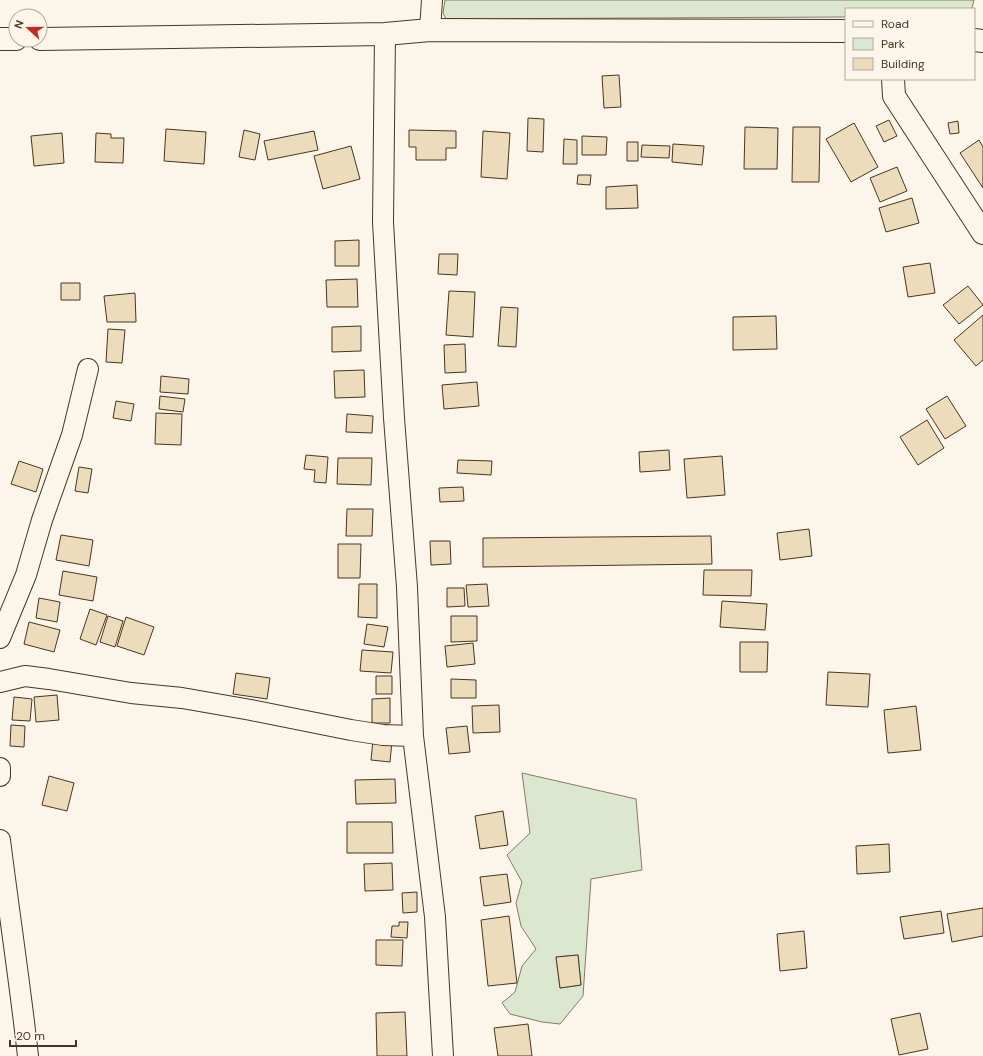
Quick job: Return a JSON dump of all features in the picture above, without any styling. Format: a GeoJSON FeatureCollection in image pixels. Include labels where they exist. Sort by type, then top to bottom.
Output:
{"type":"FeatureCollection","features":[{"type":"Feature","properties":{"kind":"main road"},"geometry":{"type":"LineString","coordinates":[[48,39],[385,34],[430,30],[845,31]]}},
{"type":"Feature","properties":{"kind":"main road"},"geometry":{"type":"LineString","coordinates":[[893,80],[894,96],[983,233]]}},
{"type":"Feature","properties":{"kind":"street"},"geometry":{"type":"LineString","coordinates":[[430,30],[432,0]]}},
{"type":"Feature","properties":{"kind":"street"},"geometry":{"type":"LineString","coordinates":[[385,34],[383,222],[394,418],[408,587],[413,736],[435,917],[443,1056]]}},
{"type":"Feature","properties":{"kind":"street"},"geometry":{"type":"LineString","coordinates":[[0,638],[26,575],[42,520],[72,435],[88,369]]}},
{"type":"Feature","properties":{"kind":"street"},"geometry":{"type":"LineString","coordinates":[[0,682],[25,676],[49,679],[131,693],[182,698],[351,730],[383,735],[413,736]]}},
{"type":"Feature","properties":{"kind":"street"},"geometry":{"type":"LineString","coordinates":[[0,768],[0,776]]}},
{"type":"Feature","properties":{"kind":"street"},"geometry":{"type":"LineString","coordinates":[[0,840],[28,1056]]}},
{"type":"Feature","properties":{"kind":"green space"},"geometry":{"type":"Polygon","coordinates":[[[445,0],[974,0],[972,8],[845,8],[845,17],[446,19],[443,13],[445,0]]]}},
{"type":"Feature","properties":{"kind":"green space"},"geometry":{"type":"Polygon","coordinates":[[[522,773],[636,799],[642,870],[591,879],[583,996],[560,1024],[542,1022],[510,1014],[502,1003],[515,992],[522,966],[536,949],[521,926],[516,903],[522,882],[507,855],[530,833],[522,773]],[[578,955],[556,957],[560,988],[581,985],[578,955]]]}},
{"type":"Feature","properties":{"kind":"building"},"geometry":{"type":"Polygon","coordinates":[[[619,75],[621,107],[604,108],[602,76],[619,75]]]}},
{"type":"Feature","properties":{"kind":"building"},"geometry":{"type":"Polygon","coordinates":[[[528,118],[544,119],[543,152],[527,151],[528,118]]]}},
{"type":"Feature","properties":{"kind":"building"},"geometry":{"type":"Polygon","coordinates":[[[889,120],[897,136],[884,142],[876,126],[889,120]]]}},
{"type":"Feature","properties":{"kind":"building"},"geometry":{"type":"Polygon","coordinates":[[[958,121],[959,133],[950,134],[948,123],[958,121]]]}},
{"type":"Feature","properties":{"kind":"building"},"geometry":{"type":"Polygon","coordinates":[[[854,123],[878,167],[851,182],[826,139],[854,123]]]}},
{"type":"Feature","properties":{"kind":"building"},"geometry":{"type":"Polygon","coordinates":[[[745,127],[778,128],[777,169],[744,169],[745,127]]]}},
{"type":"Feature","properties":{"kind":"building"},"geometry":{"type":"Polygon","coordinates":[[[793,127],[820,127],[819,182],[792,182],[793,127]]]}},
{"type":"Feature","properties":{"kind":"building"},"geometry":{"type":"Polygon","coordinates":[[[166,129],[206,132],[204,164],[164,161],[166,129]]]}},
{"type":"Feature","properties":{"kind":"building"},"geometry":{"type":"Polygon","coordinates":[[[244,130],[260,134],[255,160],[239,157],[244,130]]]}},
{"type":"Feature","properties":{"kind":"building"},"geometry":{"type":"Polygon","coordinates":[[[409,130],[456,131],[456,148],[446,148],[446,160],[416,160],[416,147],[409,147],[409,130]]]}},
{"type":"Feature","properties":{"kind":"building"},"geometry":{"type":"Polygon","coordinates":[[[314,131],[318,150],[268,160],[264,141],[314,131]]]}},
{"type":"Feature","properties":{"kind":"building"},"geometry":{"type":"Polygon","coordinates":[[[483,131],[510,133],[507,179],[481,177],[483,131]]]}},
{"type":"Feature","properties":{"kind":"building"},"geometry":{"type":"Polygon","coordinates":[[[62,133],[64,163],[34,166],[31,136],[62,133]]]}},
{"type":"Feature","properties":{"kind":"building"},"geometry":{"type":"Polygon","coordinates":[[[96,133],[111,134],[111,138],[124,138],[123,163],[95,162],[96,133]]]}},
{"type":"Feature","properties":{"kind":"building"},"geometry":{"type":"Polygon","coordinates":[[[582,136],[607,137],[606,155],[582,155],[582,136]]]}},
{"type":"Feature","properties":{"kind":"building"},"geometry":{"type":"Polygon","coordinates":[[[564,139],[577,140],[577,164],[563,164],[564,139]]]}},
{"type":"Feature","properties":{"kind":"building"},"geometry":{"type":"Polygon","coordinates":[[[979,140],[983,147],[983,188],[960,153],[979,140]]]}},
{"type":"Feature","properties":{"kind":"building"},"geometry":{"type":"Polygon","coordinates":[[[627,142],[638,142],[638,161],[627,161],[627,142]]]}},
{"type":"Feature","properties":{"kind":"building"},"geometry":{"type":"Polygon","coordinates":[[[673,144],[704,146],[702,165],[672,162],[673,144]]]}},
{"type":"Feature","properties":{"kind":"building"},"geometry":{"type":"Polygon","coordinates":[[[642,145],[670,146],[669,158],[641,157],[642,145]]]}},
{"type":"Feature","properties":{"kind":"building"},"geometry":{"type":"Polygon","coordinates":[[[351,146],[360,179],[323,189],[314,156],[351,146]]]}},
{"type":"Feature","properties":{"kind":"building"},"geometry":{"type":"Polygon","coordinates":[[[897,167],[907,191],[880,202],[870,178],[897,167]]]}},
{"type":"Feature","properties":{"kind":"building"},"geometry":{"type":"Polygon","coordinates":[[[578,175],[591,175],[590,185],[577,184],[578,175]]]}},
{"type":"Feature","properties":{"kind":"building"},"geometry":{"type":"Polygon","coordinates":[[[637,185],[638,208],[606,209],[606,187],[637,185]]]}},
{"type":"Feature","properties":{"kind":"building"},"geometry":{"type":"Polygon","coordinates":[[[912,198],[919,223],[886,232],[879,208],[912,198]]]}},
{"type":"Feature","properties":{"kind":"building"},"geometry":{"type":"Polygon","coordinates":[[[359,240],[359,266],[335,266],[335,241],[359,240]]]}},
{"type":"Feature","properties":{"kind":"building"},"geometry":{"type":"Polygon","coordinates":[[[439,254],[458,254],[457,275],[438,274],[439,254]]]}},
{"type":"Feature","properties":{"kind":"building"},"geometry":{"type":"Polygon","coordinates":[[[930,263],[935,293],[908,297],[903,267],[930,263]]]}},
{"type":"Feature","properties":{"kind":"building"},"geometry":{"type":"Polygon","coordinates":[[[357,279],[358,307],[327,307],[326,280],[357,279]]]}},
{"type":"Feature","properties":{"kind":"building"},"geometry":{"type":"Polygon","coordinates":[[[61,283],[80,283],[80,300],[61,300],[61,283]]]}},
{"type":"Feature","properties":{"kind":"building"},"geometry":{"type":"Polygon","coordinates":[[[968,286],[983,305],[959,324],[943,305],[968,286]]]}},
{"type":"Feature","properties":{"kind":"building"},"geometry":{"type":"Polygon","coordinates":[[[449,291],[475,292],[473,337],[446,335],[449,291]]]}},
{"type":"Feature","properties":{"kind":"building"},"geometry":{"type":"Polygon","coordinates":[[[135,293],[136,322],[107,322],[104,296],[135,293]]]}},
{"type":"Feature","properties":{"kind":"building"},"geometry":{"type":"Polygon","coordinates":[[[501,307],[518,308],[516,347],[498,346],[501,307]]]}},
{"type":"Feature","properties":{"kind":"building"},"geometry":{"type":"Polygon","coordinates":[[[983,315],[983,360],[976,366],[954,340],[983,315]]]}},
{"type":"Feature","properties":{"kind":"building"},"geometry":{"type":"Polygon","coordinates":[[[776,316],[777,349],[733,350],[733,317],[776,316]]]}},
{"type":"Feature","properties":{"kind":"building"},"geometry":{"type":"Polygon","coordinates":[[[361,326],[361,351],[332,352],[332,327],[361,326]]]}},
{"type":"Feature","properties":{"kind":"building"},"geometry":{"type":"Polygon","coordinates":[[[108,329],[125,330],[122,363],[106,362],[108,329]]]}},
{"type":"Feature","properties":{"kind":"building"},"geometry":{"type":"Polygon","coordinates":[[[465,344],[466,372],[445,373],[444,345],[465,344]]]}},
{"type":"Feature","properties":{"kind":"building"},"geometry":{"type":"Polygon","coordinates":[[[364,370],[365,397],[335,398],[334,371],[364,370]]]}},
{"type":"Feature","properties":{"kind":"building"},"geometry":{"type":"Polygon","coordinates":[[[161,376],[189,379],[188,394],[160,392],[161,376]]]}},
{"type":"Feature","properties":{"kind":"building"},"geometry":{"type":"Polygon","coordinates":[[[477,382],[479,406],[444,409],[442,385],[477,382]]]}},
{"type":"Feature","properties":{"kind":"building"},"geometry":{"type":"Polygon","coordinates":[[[160,396],[185,399],[183,412],[159,409],[160,396]]]}},
{"type":"Feature","properties":{"kind":"building"},"geometry":{"type":"Polygon","coordinates":[[[947,396],[966,426],[945,439],[926,409],[947,396]]]}},
{"type":"Feature","properties":{"kind":"building"},"geometry":{"type":"Polygon","coordinates":[[[116,401],[134,404],[131,421],[113,418],[116,401]]]}},
{"type":"Feature","properties":{"kind":"building"},"geometry":{"type":"Polygon","coordinates":[[[156,413],[182,414],[181,445],[155,444],[156,413]]]}},
{"type":"Feature","properties":{"kind":"building"},"geometry":{"type":"Polygon","coordinates":[[[347,414],[373,416],[372,433],[346,432],[347,414]]]}},
{"type":"Feature","properties":{"kind":"building"},"geometry":{"type":"Polygon","coordinates":[[[927,420],[944,448],[918,465],[900,437],[927,420]]]}},
{"type":"Feature","properties":{"kind":"building"},"geometry":{"type":"Polygon","coordinates":[[[669,450],[670,470],[640,472],[639,452],[669,450]]]}},
{"type":"Feature","properties":{"kind":"building"},"geometry":{"type":"Polygon","coordinates":[[[306,455],[328,457],[326,483],[314,482],[315,470],[304,469],[306,455]]]}},
{"type":"Feature","properties":{"kind":"building"},"geometry":{"type":"Polygon","coordinates":[[[722,456],[725,495],[687,498],[684,459],[722,456]]]}},
{"type":"Feature","properties":{"kind":"building"},"geometry":{"type":"Polygon","coordinates":[[[338,458],[372,458],[371,485],[337,484],[338,458]]]}},
{"type":"Feature","properties":{"kind":"building"},"geometry":{"type":"Polygon","coordinates":[[[458,460],[492,461],[491,475],[457,473],[458,460]]]}},
{"type":"Feature","properties":{"kind":"building"},"geometry":{"type":"Polygon","coordinates":[[[19,461],[43,469],[36,492],[11,484],[19,461]]]}},
{"type":"Feature","properties":{"kind":"building"},"geometry":{"type":"Polygon","coordinates":[[[79,467],[92,469],[88,493],[75,491],[79,467]]]}},
{"type":"Feature","properties":{"kind":"building"},"geometry":{"type":"Polygon","coordinates":[[[463,487],[464,501],[440,502],[439,488],[463,487]]]}},
{"type":"Feature","properties":{"kind":"building"},"geometry":{"type":"Polygon","coordinates":[[[347,509],[373,509],[372,536],[346,536],[347,509]]]}},
{"type":"Feature","properties":{"kind":"building"},"geometry":{"type":"Polygon","coordinates":[[[809,529],[812,556],[780,560],[777,533],[809,529]]]}},
{"type":"Feature","properties":{"kind":"building"},"geometry":{"type":"Polygon","coordinates":[[[61,535],[93,540],[89,566],[56,560],[61,535]]]}},
{"type":"Feature","properties":{"kind":"building"},"geometry":{"type":"Polygon","coordinates":[[[711,536],[712,564],[483,567],[483,538],[711,536]]]}},
{"type":"Feature","properties":{"kind":"building"},"geometry":{"type":"Polygon","coordinates":[[[430,541],[450,541],[451,564],[431,565],[430,541]]]}},
{"type":"Feature","properties":{"kind":"building"},"geometry":{"type":"Polygon","coordinates":[[[338,544],[361,544],[360,578],[338,578],[338,544]]]}},
{"type":"Feature","properties":{"kind":"building"},"geometry":{"type":"Polygon","coordinates":[[[704,570],[752,570],[751,596],[703,595],[704,570]]]}},
{"type":"Feature","properties":{"kind":"building"},"geometry":{"type":"Polygon","coordinates":[[[63,571],[97,577],[93,601],[59,595],[63,571]]]}},
{"type":"Feature","properties":{"kind":"building"},"geometry":{"type":"Polygon","coordinates":[[[359,584],[377,584],[377,618],[358,617],[359,584]]]}},
{"type":"Feature","properties":{"kind":"building"},"geometry":{"type":"Polygon","coordinates":[[[487,584],[489,606],[468,607],[466,585],[487,584]]]}},
{"type":"Feature","properties":{"kind":"building"},"geometry":{"type":"Polygon","coordinates":[[[447,588],[464,588],[465,606],[447,607],[447,588]]]}},
{"type":"Feature","properties":{"kind":"building"},"geometry":{"type":"Polygon","coordinates":[[[39,598],[60,602],[57,622],[36,618],[39,598]]]}},
{"type":"Feature","properties":{"kind":"building"},"geometry":{"type":"Polygon","coordinates":[[[722,601],[767,604],[765,630],[720,627],[722,601]]]}},
{"type":"Feature","properties":{"kind":"building"},"geometry":{"type":"Polygon","coordinates":[[[90,609],[107,615],[96,645],[80,639],[90,609]]]}},
{"type":"Feature","properties":{"kind":"building"},"geometry":{"type":"Polygon","coordinates":[[[108,616],[123,621],[115,647],[100,642],[108,616]]]}},
{"type":"Feature","properties":{"kind":"building"},"geometry":{"type":"Polygon","coordinates":[[[451,616],[477,616],[477,641],[451,642],[451,616]]]}},
{"type":"Feature","properties":{"kind":"building"},"geometry":{"type":"Polygon","coordinates":[[[126,617],[154,627],[144,655],[117,646],[126,617]]]}},
{"type":"Feature","properties":{"kind":"building"},"geometry":{"type":"Polygon","coordinates":[[[29,622],[60,630],[54,652],[24,644],[29,622]]]}},
{"type":"Feature","properties":{"kind":"building"},"geometry":{"type":"Polygon","coordinates":[[[367,624],[388,627],[384,647],[364,644],[367,624]]]}},
{"type":"Feature","properties":{"kind":"building"},"geometry":{"type":"Polygon","coordinates":[[[740,642],[768,642],[767,672],[740,672],[740,642]]]}},
{"type":"Feature","properties":{"kind":"building"},"geometry":{"type":"Polygon","coordinates":[[[473,643],[475,664],[447,667],[445,646],[473,643]]]}},
{"type":"Feature","properties":{"kind":"building"},"geometry":{"type":"Polygon","coordinates":[[[362,650],[393,652],[391,673],[360,671],[362,650]]]}},
{"type":"Feature","properties":{"kind":"building"},"geometry":{"type":"Polygon","coordinates":[[[828,672],[870,674],[868,707],[826,705],[828,672]]]}},
{"type":"Feature","properties":{"kind":"building"},"geometry":{"type":"Polygon","coordinates":[[[236,673],[270,678],[267,699],[233,694],[236,673]]]}},
{"type":"Feature","properties":{"kind":"building"},"geometry":{"type":"Polygon","coordinates":[[[376,676],[392,676],[392,694],[376,694],[376,676]]]}},
{"type":"Feature","properties":{"kind":"building"},"geometry":{"type":"Polygon","coordinates":[[[451,679],[476,680],[476,698],[451,698],[451,679]]]}},
{"type":"Feature","properties":{"kind":"building"},"geometry":{"type":"Polygon","coordinates":[[[57,695],[59,720],[36,722],[34,697],[57,695]]]}},
{"type":"Feature","properties":{"kind":"building"},"geometry":{"type":"Polygon","coordinates":[[[14,697],[32,699],[30,721],[12,720],[14,697]]]}},
{"type":"Feature","properties":{"kind":"building"},"geometry":{"type":"Polygon","coordinates":[[[390,698],[390,723],[372,723],[372,699],[390,698]]]}},
{"type":"Feature","properties":{"kind":"building"},"geometry":{"type":"Polygon","coordinates":[[[499,705],[500,732],[473,733],[472,706],[499,705]]]}},
{"type":"Feature","properties":{"kind":"building"},"geometry":{"type":"Polygon","coordinates":[[[916,706],[921,750],[888,753],[884,710],[916,706]]]}},
{"type":"Feature","properties":{"kind":"building"},"geometry":{"type":"Polygon","coordinates":[[[11,725],[25,726],[24,747],[10,746],[11,725]]]}},
{"type":"Feature","properties":{"kind":"building"},"geometry":{"type":"Polygon","coordinates":[[[467,726],[470,752],[449,754],[446,728],[467,726]]]}},
{"type":"Feature","properties":{"kind":"building"},"geometry":{"type":"Polygon","coordinates":[[[373,740],[392,741],[390,762],[371,760],[373,740]]]}},
{"type":"Feature","properties":{"kind":"building"},"geometry":{"type":"Polygon","coordinates":[[[49,776],[74,783],[67,811],[42,805],[49,776]]]}},
{"type":"Feature","properties":{"kind":"building"},"geometry":{"type":"Polygon","coordinates":[[[395,779],[396,803],[356,804],[355,780],[395,779]]]}},
{"type":"Feature","properties":{"kind":"building"},"geometry":{"type":"Polygon","coordinates":[[[503,811],[508,845],[480,849],[475,816],[503,811]]]}},
{"type":"Feature","properties":{"kind":"building"},"geometry":{"type":"Polygon","coordinates":[[[347,822],[392,822],[393,853],[347,853],[347,822]]]}},
{"type":"Feature","properties":{"kind":"building"},"geometry":{"type":"Polygon","coordinates":[[[889,844],[890,872],[857,874],[856,846],[889,844]]]}},
{"type":"Feature","properties":{"kind":"building"},"geometry":{"type":"Polygon","coordinates":[[[392,863],[393,890],[365,891],[364,864],[392,863]]]}},
{"type":"Feature","properties":{"kind":"building"},"geometry":{"type":"Polygon","coordinates":[[[507,874],[511,902],[484,906],[480,877],[507,874]]]}},
{"type":"Feature","properties":{"kind":"building"},"geometry":{"type":"Polygon","coordinates":[[[417,892],[417,912],[403,913],[402,893],[417,892]]]}},
{"type":"Feature","properties":{"kind":"building"},"geometry":{"type":"Polygon","coordinates":[[[983,908],[983,936],[952,942],[947,914],[983,908]]]}},
{"type":"Feature","properties":{"kind":"building"},"geometry":{"type":"Polygon","coordinates":[[[941,911],[944,933],[904,939],[900,917],[941,911]]]}},
{"type":"Feature","properties":{"kind":"building"},"geometry":{"type":"Polygon","coordinates":[[[509,916],[517,983],[488,986],[481,920],[509,916]]]}},
{"type":"Feature","properties":{"kind":"building"},"geometry":{"type":"Polygon","coordinates":[[[399,922],[408,922],[407,938],[391,937],[392,926],[399,926],[399,922]]]}},
{"type":"Feature","properties":{"kind":"building"},"geometry":{"type":"Polygon","coordinates":[[[804,931],[807,968],[780,971],[777,934],[804,931]]]}},
{"type":"Feature","properties":{"kind":"building"},"geometry":{"type":"Polygon","coordinates":[[[376,940],[403,940],[402,966],[376,965],[376,940]]]}},
{"type":"Feature","properties":{"kind":"building"},"geometry":{"type":"Polygon","coordinates":[[[578,955],[581,985],[560,988],[556,957],[578,955]]]}},
{"type":"Feature","properties":{"kind":"building"},"geometry":{"type":"Polygon","coordinates":[[[405,1012],[407,1056],[377,1056],[376,1013],[405,1012]]]}},
{"type":"Feature","properties":{"kind":"building"},"geometry":{"type":"Polygon","coordinates":[[[920,1013],[928,1049],[899,1055],[891,1019],[920,1013]]]}},
{"type":"Feature","properties":{"kind":"building"},"geometry":{"type":"Polygon","coordinates":[[[528,1024],[532,1056],[498,1056],[494,1028],[528,1024]]]}}]}
